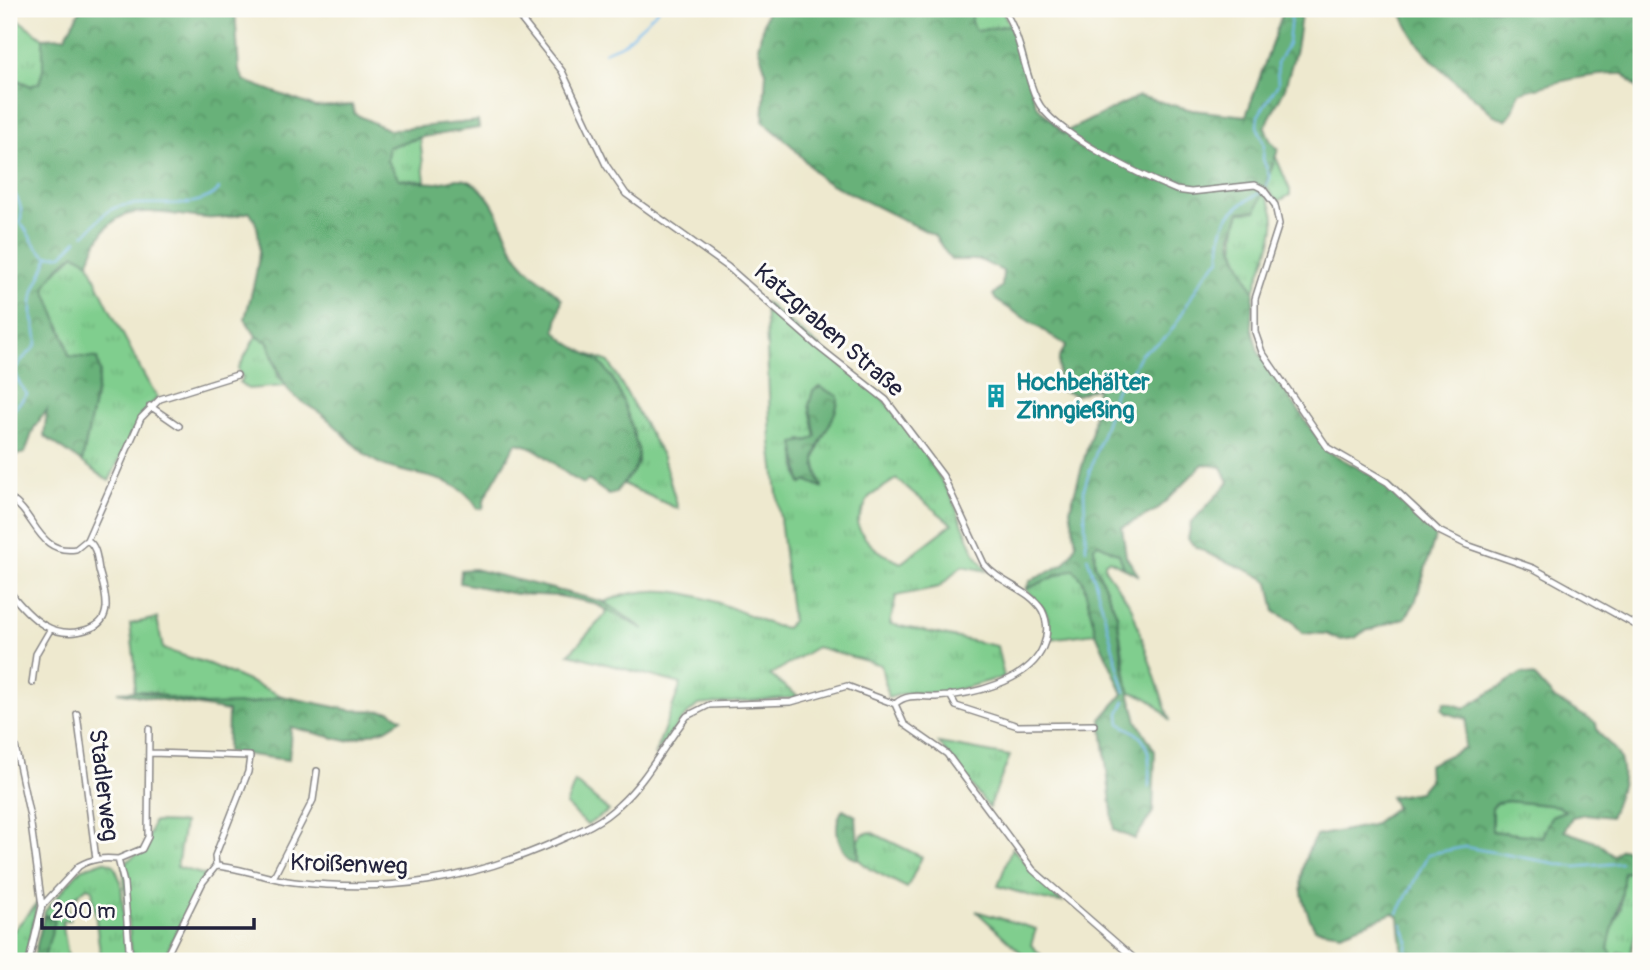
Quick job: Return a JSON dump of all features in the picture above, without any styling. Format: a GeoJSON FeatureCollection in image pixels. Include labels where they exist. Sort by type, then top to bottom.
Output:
{"type":"FeatureCollection","features":[{"type":"Feature","properties":{"kind":"street","name":"Katzgraben Straße"},"geometry":{"type":"LineString","coordinates":[[513,9],[562,71],[606,165],[626,194],[728,267],[816,345],[886,400],[943,476],[984,564],[993,575],[1038,604],[1047,629],[1044,646],[1035,661],[1006,680],[950,695],[906,697],[895,704]]}},
{"type":"Feature","properties":{"kind":"street"},"geometry":{"type":"LineString","coordinates":[[1003,9],[1017,33],[1036,100],[1050,119],[1067,132],[1176,190],[1191,192],[1245,184],[1255,185],[1269,195],[1275,205],[1279,224],[1255,299],[1257,341],[1328,448],[1387,482],[1439,531],[1540,571],[1641,628]]}},
{"type":"Feature","properties":{"kind":"street"},"geometry":{"type":"LineString","coordinates":[[9,498],[21,507],[38,535],[50,545],[70,550],[87,540],[141,418],[150,406],[160,399],[237,375]]}},
{"type":"Feature","properties":{"kind":"street"},"geometry":{"type":"LineString","coordinates":[[150,406],[178,426]]}},
{"type":"Feature","properties":{"kind":"street"},"geometry":{"type":"LineString","coordinates":[[9,591],[30,616],[50,630],[78,633],[98,625],[104,617],[106,599],[94,547],[87,540]]}},
{"type":"Feature","properties":{"kind":"street"},"geometry":{"type":"LineString","coordinates":[[32,683],[36,654],[50,630]]}},
{"type":"Feature","properties":{"kind":"street","name":"Kroißenweg"},"geometry":{"type":"LineString","coordinates":[[216,866],[306,883],[402,885],[481,872],[586,829],[611,813],[631,793],[688,716],[700,707],[791,702],[847,686],[895,704]]}},
{"type":"Feature","properties":{"kind":"street"},"geometry":{"type":"LineString","coordinates":[[950,695],[956,706],[1018,726],[1094,725]]}},
{"type":"Feature","properties":{"kind":"street"},"geometry":{"type":"LineString","coordinates":[[895,704],[904,724],[933,741],[947,754],[1033,870],[1137,961]]}},
{"type":"Feature","properties":{"kind":"street","name":"Stadlerweg"},"geometry":{"type":"LineString","coordinates":[[77,714],[96,859]]}},
{"type":"Feature","properties":{"kind":"street"},"geometry":{"type":"LineString","coordinates":[[42,906],[79,866],[96,859],[118,859],[142,849],[148,837],[151,753],[149,729]]}},
{"type":"Feature","properties":{"kind":"street"},"geometry":{"type":"LineString","coordinates":[[15,746],[30,817],[42,906],[29,961]]}},
{"type":"Feature","properties":{"kind":"street"},"geometry":{"type":"LineString","coordinates":[[151,753],[250,755],[248,772],[215,856],[216,866],[203,883],[164,961]]}},
{"type":"Feature","properties":{"kind":"street"},"geometry":{"type":"LineString","coordinates":[[273,878],[310,807],[317,771]]}},
{"type":"Feature","properties":{"kind":"street"},"geometry":{"type":"LineString","coordinates":[[118,859],[124,883],[130,961]]}},
{"type":"Feature","properties":{"kind":"green space"},"geometry":{"type":"Polygon","coordinates":[[[81,9],[235,9],[239,71],[245,81],[315,107],[352,105],[355,114],[389,130],[478,121],[479,128],[417,138],[388,147],[387,161],[399,179],[437,183],[460,179],[478,186],[491,202],[517,256],[562,299],[555,330],[609,373],[624,405],[638,450],[636,465],[616,493],[609,495],[588,480],[584,484],[575,480],[544,455],[516,443],[485,497],[483,508],[478,509],[470,498],[450,484],[388,467],[361,451],[320,413],[289,391],[279,373],[268,342],[256,336],[245,319],[259,250],[256,223],[250,212],[212,218],[151,212],[121,217],[109,225],[98,240],[89,262],[75,254],[61,265],[45,289],[69,356],[97,358],[100,372],[82,462],[44,436],[47,410],[34,428],[25,453],[9,457],[9,323],[13,314],[9,297],[9,76],[31,86],[39,83],[43,70],[43,38],[65,37],[81,9]]]}},
{"type":"Feature","properties":{"kind":"green space"},"geometry":{"type":"Polygon","coordinates":[[[767,9],[973,9],[971,23],[977,31],[1010,25],[1036,105],[1063,133],[1139,96],[1192,110],[1246,116],[1284,9],[1302,9],[1296,49],[1285,88],[1265,127],[1278,150],[1256,211],[1240,212],[1232,236],[1233,248],[1254,292],[1252,328],[1258,351],[1326,450],[1385,483],[1435,532],[1435,537],[1415,603],[1405,618],[1363,632],[1355,638],[1340,640],[1327,634],[1302,633],[1292,621],[1275,612],[1269,582],[1204,551],[1188,539],[1191,523],[1229,482],[1222,467],[1203,464],[1157,510],[1122,527],[1126,556],[1139,576],[1124,568],[1119,554],[1099,544],[1094,546],[1095,564],[1117,615],[1124,673],[1137,721],[1155,751],[1153,812],[1135,839],[1114,830],[1101,719],[1123,694],[1096,633],[1083,581],[1073,569],[1026,589],[1030,581],[1064,564],[1073,552],[1076,543],[1070,509],[1092,431],[1097,387],[1077,395],[1058,390],[1059,358],[1066,345],[996,300],[993,295],[1002,286],[1003,271],[980,260],[951,260],[934,235],[821,179],[792,146],[763,121],[766,72],[758,47],[767,9]]]}},
{"type":"Feature","properties":{"kind":"green space"},"geometry":{"type":"Polygon","coordinates":[[[973,9],[1001,9],[1010,25],[976,31],[971,23],[973,9]]]}},
{"type":"Feature","properties":{"kind":"green space"},"geometry":{"type":"Polygon","coordinates":[[[1400,9],[1641,9],[1641,92],[1624,74],[1571,79],[1519,93],[1513,111],[1506,120],[1495,116],[1440,68],[1417,42],[1400,9]]]}},
{"type":"Feature","properties":{"kind":"green space"},"geometry":{"type":"Polygon","coordinates":[[[9,13],[43,38],[43,70],[39,83],[31,86],[9,76],[9,13]]]}},
{"type":"Feature","properties":{"kind":"green space"},"geometry":{"type":"Polygon","coordinates":[[[420,138],[425,181],[399,179],[387,161],[388,147],[420,138]]]}},
{"type":"Feature","properties":{"kind":"green space"},"geometry":{"type":"Polygon","coordinates":[[[1275,155],[1290,190],[1290,195],[1277,202],[1264,184],[1275,155]]]}},
{"type":"Feature","properties":{"kind":"green space"},"geometry":{"type":"Polygon","coordinates":[[[1262,191],[1274,215],[1274,228],[1254,292],[1236,254],[1235,235],[1240,212],[1256,211],[1262,191]]]}},
{"type":"Feature","properties":{"kind":"green space"},"geometry":{"type":"Polygon","coordinates":[[[75,254],[89,262],[143,375],[158,397],[141,416],[109,481],[82,462],[100,372],[69,356],[45,289],[49,278],[75,254]]]}},
{"type":"Feature","properties":{"kind":"green space"},"geometry":{"type":"Polygon","coordinates":[[[765,302],[882,398],[915,438],[951,496],[975,554],[987,571],[962,566],[939,587],[896,596],[890,624],[997,646],[1004,677],[945,693],[906,693],[888,698],[881,665],[817,647],[770,675],[799,697],[698,705],[682,719],[654,756],[681,684],[569,654],[606,614],[607,608],[641,627],[604,602],[628,594],[650,591],[692,595],[786,628],[792,621],[771,442],[765,302]],[[809,405],[816,436],[810,440],[801,440],[797,467],[801,484],[808,481],[821,487],[815,460],[827,422],[835,412],[809,405]],[[896,479],[869,497],[857,523],[869,543],[901,563],[952,524],[896,479]]]}},
{"type":"Feature","properties":{"kind":"green space"},"geometry":{"type":"Polygon","coordinates":[[[256,336],[268,342],[278,375],[286,386],[248,389],[239,382],[243,379],[238,369],[256,336]]]}},
{"type":"Feature","properties":{"kind":"green space"},"geometry":{"type":"Polygon","coordinates":[[[588,354],[609,362],[663,457],[678,509],[623,484],[638,462],[638,449],[611,376],[588,354]]]}},
{"type":"Feature","properties":{"kind":"green space"},"geometry":{"type":"Polygon","coordinates":[[[820,387],[838,396],[836,411],[820,443],[815,460],[822,487],[808,481],[801,484],[794,443],[816,436],[809,405],[813,391],[820,387]]]}},
{"type":"Feature","properties":{"kind":"green space"},"geometry":{"type":"Polygon","coordinates":[[[1099,544],[1119,554],[1124,568],[1109,560],[1105,562],[1105,569],[1131,606],[1170,721],[1153,702],[1129,692],[1117,615],[1095,564],[1094,546],[1099,544]]]}},
{"type":"Feature","properties":{"kind":"green space"},"geometry":{"type":"Polygon","coordinates":[[[1073,568],[1083,581],[1096,633],[1049,639],[1048,615],[1026,589],[1073,568]]]}},
{"type":"Feature","properties":{"kind":"green space"},"geometry":{"type":"Polygon","coordinates":[[[474,569],[604,602],[644,629],[593,603],[559,596],[516,594],[460,583],[461,570],[474,569]]]}},
{"type":"Feature","properties":{"kind":"green space"},"geometry":{"type":"Polygon","coordinates":[[[157,618],[163,649],[209,664],[282,696],[247,704],[200,705],[148,691],[134,692],[136,673],[130,624],[157,618]]]}},
{"type":"Feature","properties":{"kind":"green space"},"geometry":{"type":"Polygon","coordinates":[[[1522,673],[1535,677],[1555,699],[1596,723],[1600,734],[1615,750],[1622,766],[1622,783],[1610,817],[1586,814],[1572,817],[1564,831],[1599,843],[1613,856],[1621,849],[1641,851],[1641,873],[1623,872],[1622,892],[1608,949],[1612,954],[1608,961],[1425,961],[1414,956],[1410,961],[1400,961],[1402,948],[1399,917],[1393,913],[1341,933],[1315,929],[1305,905],[1301,882],[1305,860],[1316,836],[1372,825],[1396,807],[1390,797],[1419,792],[1429,780],[1428,765],[1464,748],[1467,719],[1445,713],[1442,708],[1445,702],[1465,708],[1522,673]],[[1507,801],[1497,803],[1492,808],[1492,831],[1542,837],[1551,816],[1565,811],[1558,806],[1507,801]]]}},
{"type":"Feature","properties":{"kind":"green space"},"geometry":{"type":"Polygon","coordinates":[[[138,691],[204,705],[250,704],[282,696],[350,710],[390,711],[402,719],[386,729],[346,741],[291,727],[289,760],[227,752],[228,711],[117,692],[138,691]]]}},
{"type":"Feature","properties":{"kind":"green space"},"geometry":{"type":"Polygon","coordinates":[[[939,743],[1010,756],[989,808],[939,743]]]}},
{"type":"Feature","properties":{"kind":"green space"},"geometry":{"type":"Polygon","coordinates":[[[575,782],[609,811],[587,825],[566,805],[575,782]]]}},
{"type":"Feature","properties":{"kind":"green space"},"geometry":{"type":"Polygon","coordinates":[[[1507,801],[1558,806],[1565,811],[1551,816],[1542,837],[1491,831],[1492,808],[1497,803],[1507,801]]]}},
{"type":"Feature","properties":{"kind":"green space"},"geometry":{"type":"Polygon","coordinates":[[[843,809],[856,816],[859,860],[846,852],[839,839],[837,824],[843,809]]]}},
{"type":"Feature","properties":{"kind":"green space"},"geometry":{"type":"Polygon","coordinates":[[[153,822],[184,823],[177,867],[205,875],[162,961],[132,961],[123,864],[146,848],[153,822]]]}},
{"type":"Feature","properties":{"kind":"green space"},"geometry":{"type":"Polygon","coordinates":[[[871,832],[922,857],[907,888],[870,869],[859,860],[859,840],[863,834],[871,832]]]}},
{"type":"Feature","properties":{"kind":"green space"},"geometry":{"type":"Polygon","coordinates":[[[1012,848],[1062,902],[1044,900],[998,886],[1012,848]]]}},
{"type":"Feature","properties":{"kind":"green space"},"geometry":{"type":"Polygon","coordinates":[[[104,861],[114,865],[121,882],[127,961],[101,961],[92,889],[87,887],[68,904],[70,920],[62,921],[69,961],[43,961],[51,916],[44,915],[45,911],[81,869],[104,861]]]}},
{"type":"Feature","properties":{"kind":"green space"},"geometry":{"type":"Polygon","coordinates":[[[1623,872],[1641,873],[1641,912],[1630,955],[1618,952],[1614,961],[1608,961],[1612,954],[1608,949],[1611,930],[1621,908],[1623,872]]]}},
{"type":"Feature","properties":{"kind":"green space"},"geometry":{"type":"Polygon","coordinates":[[[37,903],[26,961],[9,961],[9,936],[37,903]]]}},
{"type":"Feature","properties":{"kind":"green space"},"geometry":{"type":"Polygon","coordinates":[[[976,911],[1036,929],[1031,945],[1047,961],[1030,961],[976,911]]]}},
{"type":"Feature","properties":{"kind":"green space"},"geometry":{"type":"Polygon","coordinates":[[[44,915],[55,921],[43,961],[33,961],[44,915]]]}},
{"type":"Feature","properties":{"kind":"waterway"},"geometry":{"type":"LineString","coordinates":[[604,52],[623,44],[659,9]]}},
{"type":"Feature","properties":{"kind":"waterway"},"geometry":{"type":"LineString","coordinates":[[1266,186],[1270,178],[1263,159],[1264,144],[1257,126],[1258,116],[1278,84],[1277,63],[1288,44],[1292,9]]}},
{"type":"Feature","properties":{"kind":"waterway"},"geometry":{"type":"LineString","coordinates":[[9,81],[15,75]]}},
{"type":"Feature","properties":{"kind":"waterway"},"geometry":{"type":"LineString","coordinates":[[9,189],[19,203],[20,222],[38,249],[46,255]]}},
{"type":"Feature","properties":{"kind":"waterway"},"geometry":{"type":"LineString","coordinates":[[84,235],[112,209],[124,205],[197,201],[209,197],[219,189]]}},
{"type":"Feature","properties":{"kind":"waterway"},"geometry":{"type":"LineString","coordinates":[[1086,549],[1084,488],[1115,391],[1133,370],[1140,355],[1168,335],[1204,276],[1220,259],[1221,235],[1227,218],[1240,205],[1260,193]]}},
{"type":"Feature","properties":{"kind":"waterway"},"geometry":{"type":"LineString","coordinates":[[9,415],[27,394],[18,381],[15,370],[37,342],[32,312],[35,287],[48,256],[62,255],[77,240]]}},
{"type":"Feature","properties":{"kind":"waterway"},"geometry":{"type":"LineString","coordinates":[[1087,557],[1125,692]]}},
{"type":"Feature","properties":{"kind":"waterway"},"geometry":{"type":"LineString","coordinates":[[1125,701],[1119,713],[1120,724],[1144,742],[1149,757],[1149,788]]}},
{"type":"Feature","properties":{"kind":"waterway"},"geometry":{"type":"LineString","coordinates":[[1398,913],[1428,854],[1465,847],[1575,867],[1621,863]]}},
{"type":"Feature","properties":{"kind":"waterway"},"geometry":{"type":"LineString","coordinates":[[1631,863],[1641,862]]}},
{"type":"Feature","properties":{"kind":"waterway"},"geometry":{"type":"LineString","coordinates":[[1402,924],[1408,941],[1405,961]]}},
{"type":"Feature","properties":{"kind":"place","name":"Hochbehälter Zinngießing"},"geometry":{"type":"Point","coordinates":[996,396]}}]}
